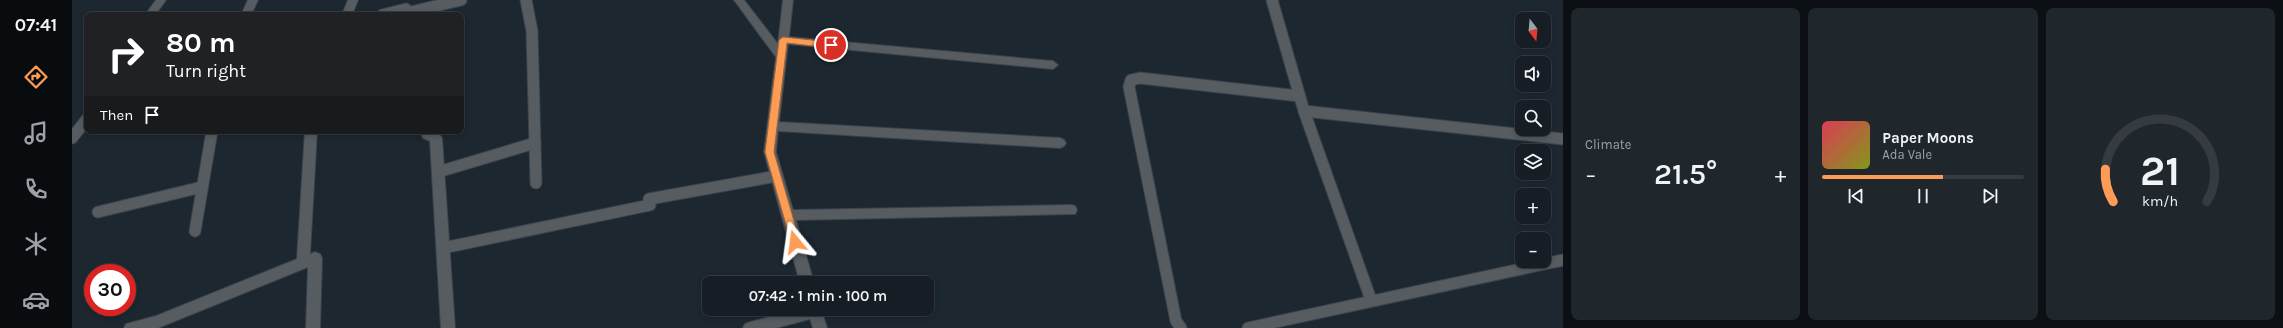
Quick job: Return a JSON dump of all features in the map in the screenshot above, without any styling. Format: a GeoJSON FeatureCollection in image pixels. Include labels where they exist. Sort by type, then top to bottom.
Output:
{"type":"FeatureCollection","features":[{"type":"Feature","properties":{"kind":"street"},"geometry":{"type":"LineString","coordinates":[[152,12],[161,0]]}},
{"type":"Feature","properties":{"kind":"street"},"geometry":{"type":"LineString","coordinates":[[247,12],[253,0]]}},
{"type":"Feature","properties":{"kind":"street"},"geometry":{"type":"LineString","coordinates":[[348,12],[353,0]]}},
{"type":"Feature","properties":{"kind":"street"},"geometry":{"type":"LineString","coordinates":[[739,0],[781,56]]}},
{"type":"Feature","properties":{"kind":"street"},"geometry":{"type":"LineString","coordinates":[[788,0],[770,152],[805,276]]}},
{"type":"Feature","properties":{"kind":"street"},"geometry":{"type":"LineString","coordinates":[[783,40],[1053,65]]}},
{"type":"Feature","properties":{"kind":"street"},"geometry":{"type":"LineString","coordinates":[[773,126],[1060,143]]}},
{"type":"Feature","properties":{"kind":"street"},"geometry":{"type":"LineString","coordinates":[[303,263],[311,134]]}},
{"type":"Feature","properties":{"kind":"street"},"geometry":{"type":"LineString","coordinates":[[427,134],[436,138],[448,328]]}},
{"type":"Feature","properties":{"kind":"street"},"geometry":{"type":"LineString","coordinates":[[788,215],[1071,210]]}},
{"type":"Feature","properties":{"kind":"street"},"geometry":{"type":"LineString","coordinates":[[131,328],[157,322],[315,258],[313,328]]}},
{"type":"Feature","properties":{"kind":"street"},"geometry":{"type":"LineString","coordinates":[[750,328],[793,316]]}},
{"type":"Feature","properties":{"kind":"street"},"geometry":{"type":"LineString","coordinates":[[817,316],[820,328]]}},
{"type":"Feature","properties":{"kind":"lane"},"geometry":{"type":"LineString","coordinates":[[407,12],[461,0]]}},
{"type":"Feature","properties":{"kind":"lane"},"geometry":{"type":"LineString","coordinates":[[526,0],[532,31],[536,183]]}},
{"type":"Feature","properties":{"kind":"lane"},"geometry":{"type":"LineString","coordinates":[[1272,0],[1299,96],[1371,300]]}},
{"type":"Feature","properties":{"kind":"lane"},"geometry":{"type":"LineString","coordinates":[[1181,328],[1176,321],[1129,87],[1131,80],[1140,78],[1299,96]]}},
{"type":"Feature","properties":{"kind":"lane"},"geometry":{"type":"LineString","coordinates":[[1304,111],[1563,139]]}},
{"type":"Feature","properties":{"kind":"lane"},"geometry":{"type":"LineString","coordinates":[[72,138],[84,123]]}},
{"type":"Feature","properties":{"kind":"lane"},"geometry":{"type":"LineString","coordinates":[[195,231],[211,134]]}},
{"type":"Feature","properties":{"kind":"lane"},"geometry":{"type":"LineString","coordinates":[[438,172],[534,143]]}},
{"type":"Feature","properties":{"kind":"lane"},"geometry":{"type":"LineString","coordinates":[[443,248],[650,205],[649,199],[777,176]]}},
{"type":"Feature","properties":{"kind":"lane"},"geometry":{"type":"LineString","coordinates":[[98,212],[202,188]]}},
{"type":"Feature","properties":{"kind":"lane"},"geometry":{"type":"LineString","coordinates":[[1248,328],[1371,300],[1563,260]]}},
{"type":"Feature","properties":{"kind":"route"},"geometry":{"type":"LineString","coordinates":[[795,242],[770,152],[783,40],[831,45]]}}]}
